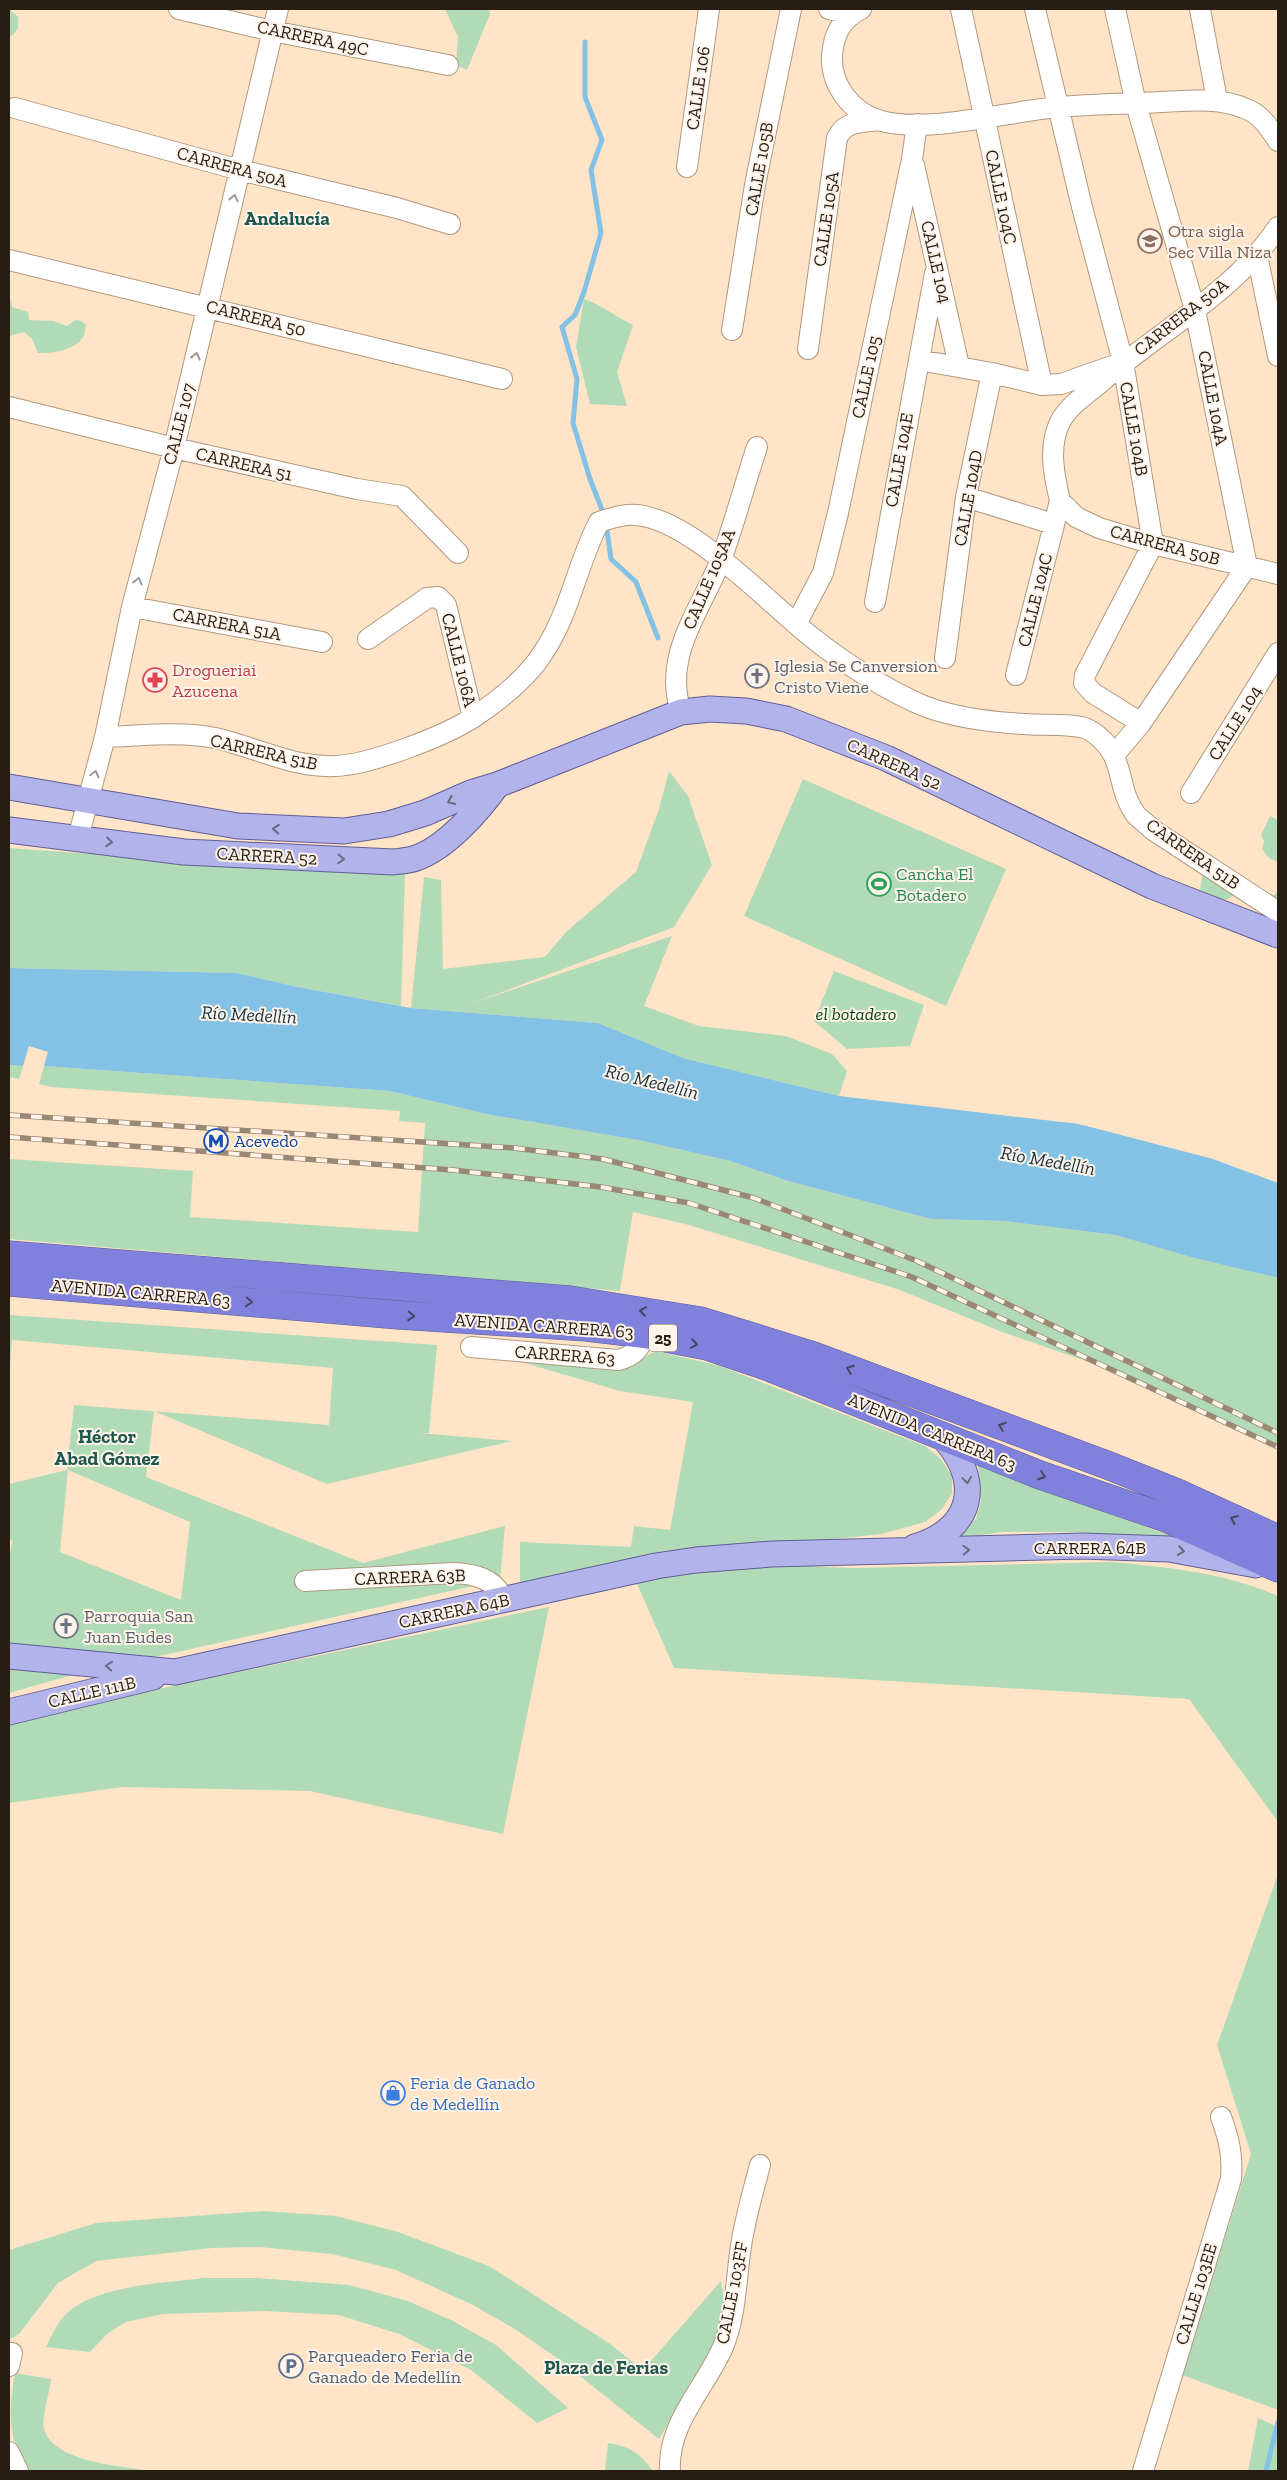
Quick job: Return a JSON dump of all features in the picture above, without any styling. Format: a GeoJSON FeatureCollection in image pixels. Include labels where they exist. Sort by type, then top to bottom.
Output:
{"type":"FeatureCollection","features":[{"type":"Feature","properties":{"kind":"highway","name":"AVENIDA CARRERA 63"},"geometry":{"type":"LineString","coordinates":[[9,1255],[570,1300],[701,1321],[814,1356],[1106,1465],[1176,1492],[1278,1539]]}},
{"type":"Feature","properties":{"kind":"highway","name":"AVENIDA CARRERA 63"},"geometry":{"type":"LineString","coordinates":[[9,1282],[398,1315],[586,1327],[645,1334],[707,1346],[1040,1475],[1166,1518],[1278,1569]]}},
{"type":"Feature","properties":{"kind":"main road","name":"CARRERA 52"},"geometry":{"type":"LineString","coordinates":[[14,788],[238,826],[290,830],[344,831],[389,824],[425,813],[471,793],[497,785],[681,712],[710,709],[746,711],[786,719],[886,758],[1152,886],[1278,935]]}},
{"type":"Feature","properties":{"kind":"main road","name":"CARRERA 52"},"geometry":{"type":"LineString","coordinates":[[9,829],[184,852],[393,862],[417,858],[437,846],[478,811],[497,785]]}},
{"type":"Feature","properties":{"kind":"main road"},"geometry":{"type":"LineString","coordinates":[[9,829],[14,788]]}},
{"type":"Feature","properties":{"kind":"main road"},"geometry":{"type":"LineString","coordinates":[[425,813],[432,820],[437,832],[437,846]]}},
{"type":"Feature","properties":{"kind":"main road","name":"CARRERA 64B"},"geometry":{"type":"LineString","coordinates":[[900,1551],[933,1540],[959,1522],[964,1511],[968,1485],[965,1471],[959,1457],[944,1438]]}},
{"type":"Feature","properties":{"kind":"main road","name":"CARRERA 64B"},"geometry":{"type":"LineString","coordinates":[[9,1656],[175,1672],[696,1560],[772,1554],[1139,1547],[1187,1552],[1278,1569]]}},
{"type":"Feature","properties":{"kind":"main road","name":"CALLE 111B"},"geometry":{"type":"LineString","coordinates":[[9,1712],[175,1672]]}},
{"type":"Feature","properties":{"kind":"street","name":"CARRERA 49C"},"geometry":{"type":"LineString","coordinates":[[179,9],[272,31],[448,65]]}},
{"type":"Feature","properties":{"kind":"street","name":"CALLE 107"},"geometry":{"type":"LineString","coordinates":[[78,838],[105,737],[132,607],[174,448],[278,9]]}},
{"type":"Feature","properties":{"kind":"street","name":"CALLE 106"},"geometry":{"type":"LineString","coordinates":[[687,167],[709,9]]}},
{"type":"Feature","properties":{"kind":"street","name":"CALLE 105B"},"geometry":{"type":"LineString","coordinates":[[732,330],[759,167],[791,9]]}},
{"type":"Feature","properties":{"kind":"street"},"geometry":{"type":"LineString","coordinates":[[829,9],[856,11]]}},
{"type":"Feature","properties":{"kind":"street","name":"CALLE 104C"},"geometry":{"type":"LineString","coordinates":[[961,9],[1042,386]]}},
{"type":"Feature","properties":{"kind":"street","name":"CALLE 104B"},"geometry":{"type":"LineString","coordinates":[[1035,9],[1123,362],[1153,544]]}},
{"type":"Feature","properties":{"kind":"street","name":"CALLE 104A"},"geometry":{"type":"LineString","coordinates":[[1115,9],[1136,104],[1195,310],[1247,566]]}},
{"type":"Feature","properties":{"kind":"street"},"geometry":{"type":"LineString","coordinates":[[1200,9],[1217,100]]}},
{"type":"Feature","properties":{"kind":"street"},"geometry":{"type":"LineString","coordinates":[[856,11],[838,28],[832,48],[834,72],[848,101],[860,112],[880,120],[917,124],[984,118],[1058,107],[1217,100],[1243,107],[1263,118],[1278,141]]}},
{"type":"Feature","properties":{"kind":"street","name":"CARRERA 50A"},"geometry":{"type":"LineString","coordinates":[[15,108],[240,170],[398,208],[450,224]]}},
{"type":"Feature","properties":{"kind":"street","name":"CALLE 105A"},"geometry":{"type":"LineString","coordinates":[[808,349],[837,138],[842,128],[850,124],[880,120]]}},
{"type":"Feature","properties":{"kind":"street","name":"CALLE 105"},"geometry":{"type":"LineString","coordinates":[[796,624],[823,573],[838,513],[912,159],[917,124]]}},
{"type":"Feature","properties":{"kind":"street","name":"CALLE 104"},"geometry":{"type":"LineString","coordinates":[[912,159],[960,366]]}},
{"type":"Feature","properties":{"kind":"street","name":"CARRERA 50A"},"geometry":{"type":"LineString","coordinates":[[1070,410],[1123,362],[1195,310],[1257,255],[1278,227]]}},
{"type":"Feature","properties":{"kind":"street"},"geometry":{"type":"LineString","coordinates":[[1257,255],[1278,356]]}},
{"type":"Feature","properties":{"kind":"street","name":"CARRERA 50"},"geometry":{"type":"LineString","coordinates":[[9,260],[208,306],[502,379]]}},
{"type":"Feature","properties":{"kind":"street","name":"CALLE 104E"},"geometry":{"type":"LineString","coordinates":[[875,602],[936,267]]}},
{"type":"Feature","properties":{"kind":"street"},"geometry":{"type":"LineString","coordinates":[[918,360],[992,373]]}},
{"type":"Feature","properties":{"kind":"street","name":"CARRERA 50A"},"geometry":{"type":"LineString","coordinates":[[992,373],[1042,386],[1070,381],[1123,362]]}},
{"type":"Feature","properties":{"kind":"street","name":"CALLE 104D"},"geometry":{"type":"LineString","coordinates":[[945,658],[966,498],[992,373]]}},
{"type":"Feature","properties":{"kind":"street","name":"CARRERA 51"},"geometry":{"type":"LineString","coordinates":[[9,407],[174,448],[357,490],[402,496],[458,553]]}},
{"type":"Feature","properties":{"kind":"street","name":"CALLE 104C"},"geometry":{"type":"LineString","coordinates":[[1016,675],[1060,501],[1055,480],[1052,447],[1061,420],[1070,410]]}},
{"type":"Feature","properties":{"kind":"street","name":"CALLE 105AA"},"geometry":{"type":"LineString","coordinates":[[681,712],[676,696],[675,677],[678,657],[692,618],[721,558],[757,447]]}},
{"type":"Feature","properties":{"kind":"street"},"geometry":{"type":"LineString","coordinates":[[966,498],[1053,524]]}},
{"type":"Feature","properties":{"kind":"street","name":"CARRERA 50B"},"geometry":{"type":"LineString","coordinates":[[1060,501],[1076,517],[1092,524],[1153,544],[1278,574]]}},
{"type":"Feature","properties":{"kind":"street","name":"CARRERA 51B"},"geometry":{"type":"LineString","coordinates":[[105,737],[212,738],[308,765],[337,766],[373,759],[407,747],[473,718],[511,688],[542,655],[555,633],[592,536],[608,519],[637,515],[657,520],[721,558]]}},
{"type":"Feature","properties":{"kind":"street"},"geometry":{"type":"LineString","coordinates":[[1141,722],[1093,693],[1084,683],[1086,675],[1153,544]]}},
{"type":"Feature","properties":{"kind":"street"},"geometry":{"type":"LineString","coordinates":[[721,558],[796,624],[848,664],[923,705],[957,716],[1022,724],[1088,729],[1103,739],[1115,754],[1141,722],[1247,566]]}},
{"type":"Feature","properties":{"kind":"street","name":"CALLE 106A"},"geometry":{"type":"LineString","coordinates":[[368,639],[427,598],[438,597],[446,605],[473,718]]}},
{"type":"Feature","properties":{"kind":"street","name":"CARRERA 51A"},"geometry":{"type":"LineString","coordinates":[[132,607],[322,642]]}},
{"type":"Feature","properties":{"kind":"street","name":"CALLE 104"},"geometry":{"type":"LineString","coordinates":[[1191,793],[1278,653]]}},
{"type":"Feature","properties":{"kind":"street","name":"CARRERA 51B"},"geometry":{"type":"LineString","coordinates":[[1115,754],[1126,792],[1136,814],[1153,830],[1278,912]]}},
{"type":"Feature","properties":{"kind":"street","name":"CARRERA 63"},"geometry":{"type":"LineString","coordinates":[[471,1347],[618,1360],[633,1355],[639,1348],[645,1334]]}},
{"type":"Feature","properties":{"kind":"street","name":"CARRERA 63B"},"geometry":{"type":"LineString","coordinates":[[305,1581],[453,1573],[472,1574],[486,1579],[499,1589],[504,1600]]}},
{"type":"Feature","properties":{"kind":"street","name":"CALLE 103EE"},"geometry":{"type":"LineString","coordinates":[[1143,2471],[1231,2179],[1233,2157],[1229,2138],[1221,2117]]}},
{"type":"Feature","properties":{"kind":"street","name":"CALLE 103FF"},"geometry":{"type":"LineString","coordinates":[[670,2471],[669,2454],[682,2420],[723,2346],[731,2314],[747,2217],[760,2165]]}},
{"type":"Feature","properties":{"kind":"street"},"geometry":{"type":"LineString","coordinates":[[9,2452],[18,2471]]}},
{"type":"Feature","properties":{"kind":"green space"},"geometry":{"type":"Polygon","coordinates":[[[9,9],[18,17],[18,28],[12,36],[9,35],[9,9]]]}},
{"type":"Feature","properties":{"kind":"green space"},"geometry":{"type":"Polygon","coordinates":[[[445,9],[489,9],[490,14],[467,70],[456,65],[458,37],[445,9]]]}},
{"type":"Feature","properties":{"kind":"green space"},"geometry":{"type":"Polygon","coordinates":[[[584,299],[597,304],[633,325],[617,372],[627,406],[590,404],[576,347],[584,299]]]}},
{"type":"Feature","properties":{"kind":"green space"},"geometry":{"type":"Polygon","coordinates":[[[9,300],[12,307],[28,312],[29,320],[53,321],[67,326],[75,320],[82,321],[86,325],[84,336],[69,348],[56,352],[38,353],[32,339],[24,332],[10,336],[9,300]]]}},
{"type":"Feature","properties":{"kind":"green space"},"geometry":{"type":"Polygon","coordinates":[[[669,771],[688,796],[712,865],[674,927],[473,1003],[672,936],[644,1006],[699,1026],[786,1036],[832,1054],[847,1071],[839,1096],[683,1058],[598,1023],[411,1008],[424,877],[441,880],[443,969],[545,957],[566,932],[636,872],[659,809],[669,771]]]}},
{"type":"Feature","properties":{"kind":"green space","name":"Cancha El Botadero"},"geometry":{"type":"Polygon","coordinates":[[[803,779],[1006,869],[946,1006],[744,916],[803,779]]]}},
{"type":"Feature","properties":{"kind":"green space"},"geometry":{"type":"Polygon","coordinates":[[[1270,816],[1278,820],[1278,862],[1269,858],[1262,849],[1264,841],[1261,835],[1270,816]]]}},
{"type":"Feature","properties":{"kind":"green space"},"geometry":{"type":"Polygon","coordinates":[[[9,848],[309,870],[405,873],[401,1006],[298,987],[237,973],[9,968],[9,848]]]}},
{"type":"Feature","properties":{"kind":"green space"},"geometry":{"type":"Polygon","coordinates":[[[1203,872],[1266,894],[1274,895],[1278,892],[1278,921],[1237,894],[1222,902],[1205,896],[1200,890],[1203,872]]]}},
{"type":"Feature","properties":{"kind":"green space","name":"el botadero"},"geometry":{"type":"Polygon","coordinates":[[[834,971],[924,1005],[910,1046],[847,1049],[814,1021],[834,971]]]}},
{"type":"Feature","properties":{"kind":"green space"},"geometry":{"type":"Polygon","coordinates":[[[9,1065],[23,1066],[19,1079],[11,1077],[9,1084],[9,1065]]]}},
{"type":"Feature","properties":{"kind":"green space"},"geometry":{"type":"Polygon","coordinates":[[[44,1066],[390,1091],[486,1114],[643,1141],[730,1161],[788,1181],[931,1219],[1005,1221],[1115,1235],[1194,1258],[1278,1278],[1278,1450],[1089,1362],[1002,1332],[900,1290],[689,1225],[633,1212],[620,1291],[9,1239],[9,1159],[193,1171],[190,1217],[418,1232],[425,1123],[399,1121],[400,1111],[51,1087],[39,1084],[44,1066]]]}},
{"type":"Feature","properties":{"kind":"green space"},"geometry":{"type":"Polygon","coordinates":[[[9,1315],[437,1345],[429,1433],[419,1433],[512,1441],[327,1484],[155,1411],[329,1425],[333,1368],[12,1340],[9,1382],[9,1315]]]}},
{"type":"Feature","properties":{"kind":"green space"},"geometry":{"type":"Polygon","coordinates":[[[656,1351],[720,1366],[925,1446],[941,1459],[952,1476],[952,1494],[941,1510],[925,1522],[882,1534],[777,1545],[520,1588],[520,1542],[631,1547],[634,1526],[670,1530],[693,1402],[620,1391],[518,1361],[623,1369],[656,1351]]]}},
{"type":"Feature","properties":{"kind":"green space"},"geometry":{"type":"Polygon","coordinates":[[[74,1405],[154,1411],[146,1477],[363,1563],[505,1526],[500,1580],[128,1663],[9,1646],[9,1564],[12,1540],[9,1539],[9,1484],[67,1470],[74,1405]],[[68,1470],[60,1552],[181,1600],[190,1522],[68,1470]]]}},
{"type":"Feature","properties":{"kind":"green space"},"geometry":{"type":"Polygon","coordinates":[[[978,1465],[1187,1542],[1076,1532],[1003,1532],[953,1539],[976,1519],[981,1500],[978,1465]]]}},
{"type":"Feature","properties":{"kind":"green space"},"geometry":{"type":"Polygon","coordinates":[[[1111,1562],[1154,1566],[1217,1576],[1278,1596],[1278,1822],[1189,1699],[674,1668],[637,1584],[685,1571],[752,1564],[853,1568],[1111,1562]]]}},
{"type":"Feature","properties":{"kind":"green space"},"geometry":{"type":"Polygon","coordinates":[[[549,1607],[503,1834],[310,1791],[122,1787],[9,1803],[9,1724],[149,1691],[549,1607]]]}},
{"type":"Feature","properties":{"kind":"green space"},"geometry":{"type":"Polygon","coordinates":[[[9,1666],[83,1672],[9,1693],[9,1666]]]}},
{"type":"Feature","properties":{"kind":"green space"},"geometry":{"type":"Polygon","coordinates":[[[1278,1874],[1278,2410],[1182,2375],[1251,2154],[1217,2045],[1278,1874]]]}},
{"type":"Feature","properties":{"kind":"green space"},"geometry":{"type":"Polygon","coordinates":[[[263,2211],[336,2216],[398,2232],[489,2266],[609,2343],[643,2370],[721,2281],[725,2307],[711,2352],[659,2439],[557,2358],[515,2329],[473,2305],[396,2270],[332,2254],[260,2247],[212,2248],[96,2261],[58,2283],[19,2334],[9,2340],[9,2250],[96,2223],[263,2211]]]}},
{"type":"Feature","properties":{"kind":"green space"},"geometry":{"type":"Polygon","coordinates":[[[204,2278],[257,2278],[349,2285],[408,2301],[453,2321],[496,2345],[568,2408],[537,2423],[471,2370],[399,2334],[339,2315],[265,2311],[163,2314],[126,2322],[108,2333],[90,2352],[46,2347],[57,2325],[66,2314],[79,2304],[95,2297],[131,2287],[204,2278]]]}},
{"type":"Feature","properties":{"kind":"green space"},"geometry":{"type":"Polygon","coordinates":[[[15,2373],[51,2379],[43,2424],[50,2440],[60,2449],[106,2464],[150,2471],[26,2471],[16,2445],[11,2423],[11,2401],[15,2373]]]}},
{"type":"Feature","properties":{"kind":"green space"},"geometry":{"type":"Polygon","coordinates":[[[1258,2418],[1278,2427],[1278,2471],[1248,2471],[1258,2418]]]}},
{"type":"Feature","properties":{"kind":"green space"},"geometry":{"type":"Polygon","coordinates":[[[608,2443],[623,2446],[634,2451],[653,2471],[605,2471],[608,2443]]]}},
{"type":"Feature","properties":{"kind":"water","name":"Río Medellín"},"geometry":{"type":"Polygon","coordinates":[[[9,968],[237,973],[298,987],[411,1008],[598,1023],[683,1058],[839,1096],[1079,1124],[1213,1159],[1278,1183],[1278,1278],[1194,1258],[1115,1235],[1005,1221],[931,1219],[788,1181],[730,1161],[643,1141],[486,1114],[390,1091],[44,1066],[48,1052],[29,1046],[23,1066],[9,1065],[9,968]]]}},
{"type":"Feature","properties":{"kind":"waterway"},"geometry":{"type":"LineString","coordinates":[[585,42],[585,97],[602,140],[591,170],[601,233],[584,292],[575,315],[562,327],[577,379],[573,423],[590,479],[604,515]]}},
{"type":"Feature","properties":{"kind":"waterway"},"geometry":{"type":"LineString","coordinates":[[606,524],[611,559],[636,582],[658,638]]}},
{"type":"Feature","properties":{"kind":"waterway"},"geometry":{"type":"LineString","coordinates":[[1266,2471],[1278,2422]]}},
{"type":"Feature","properties":{"kind":"railway"},"geometry":{"type":"LineString","coordinates":[[9,1115],[514,1148],[603,1159],[754,1198],[917,1261],[1278,1433]]}},
{"type":"Feature","properties":{"kind":"railway"},"geometry":{"type":"LineString","coordinates":[[9,1137],[453,1170],[601,1187],[689,1203],[912,1277],[1278,1447]]}},
{"type":"Feature","properties":{"kind":"place","name":"Otra sigla Sec Villa Niza"},"geometry":{"type":"Point","coordinates":[1150,241]}},
{"type":"Feature","properties":{"kind":"place","name":"Iglesia Se Canversion Cristo Viene"},"geometry":{"type":"Point","coordinates":[757,676]}},
{"type":"Feature","properties":{"kind":"place","name":"Drogueriai Azucena"},"geometry":{"type":"Point","coordinates":[155,680]}},
{"type":"Feature","properties":{"kind":"place","name":"Cancha El Botadero"},"geometry":{"type":"Point","coordinates":[879,884]}},
{"type":"Feature","properties":{"kind":"place","name":"Acevedo"},"geometry":{"type":"Point","coordinates":[216,1141]}},
{"type":"Feature","properties":{"kind":"place","name":"Parroquia San Juan Eudes"},"geometry":{"type":"Point","coordinates":[66,1626]}},
{"type":"Feature","properties":{"kind":"place","name":"Feria de Ganado de Medellín"},"geometry":{"type":"Point","coordinates":[393,2093]}},
{"type":"Feature","properties":{"kind":"place","name":"Parqueadero Feria de Ganado de Medellín"},"geometry":{"type":"Point","coordinates":[291,2366]}},
{"type":"Feature","properties":{"kind":"district","name":"Andalucía"},"geometry":{"type":"Point","coordinates":[287,218]}},
{"type":"Feature","properties":{"kind":"district","name":"Héctor Abad Gómez"},"geometry":{"type":"Point","coordinates":[107,1447]}},
{"type":"Feature","properties":{"kind":"district","name":"Plaza de Ferias"},"geometry":{"type":"Point","coordinates":[606,2367]}}]}
